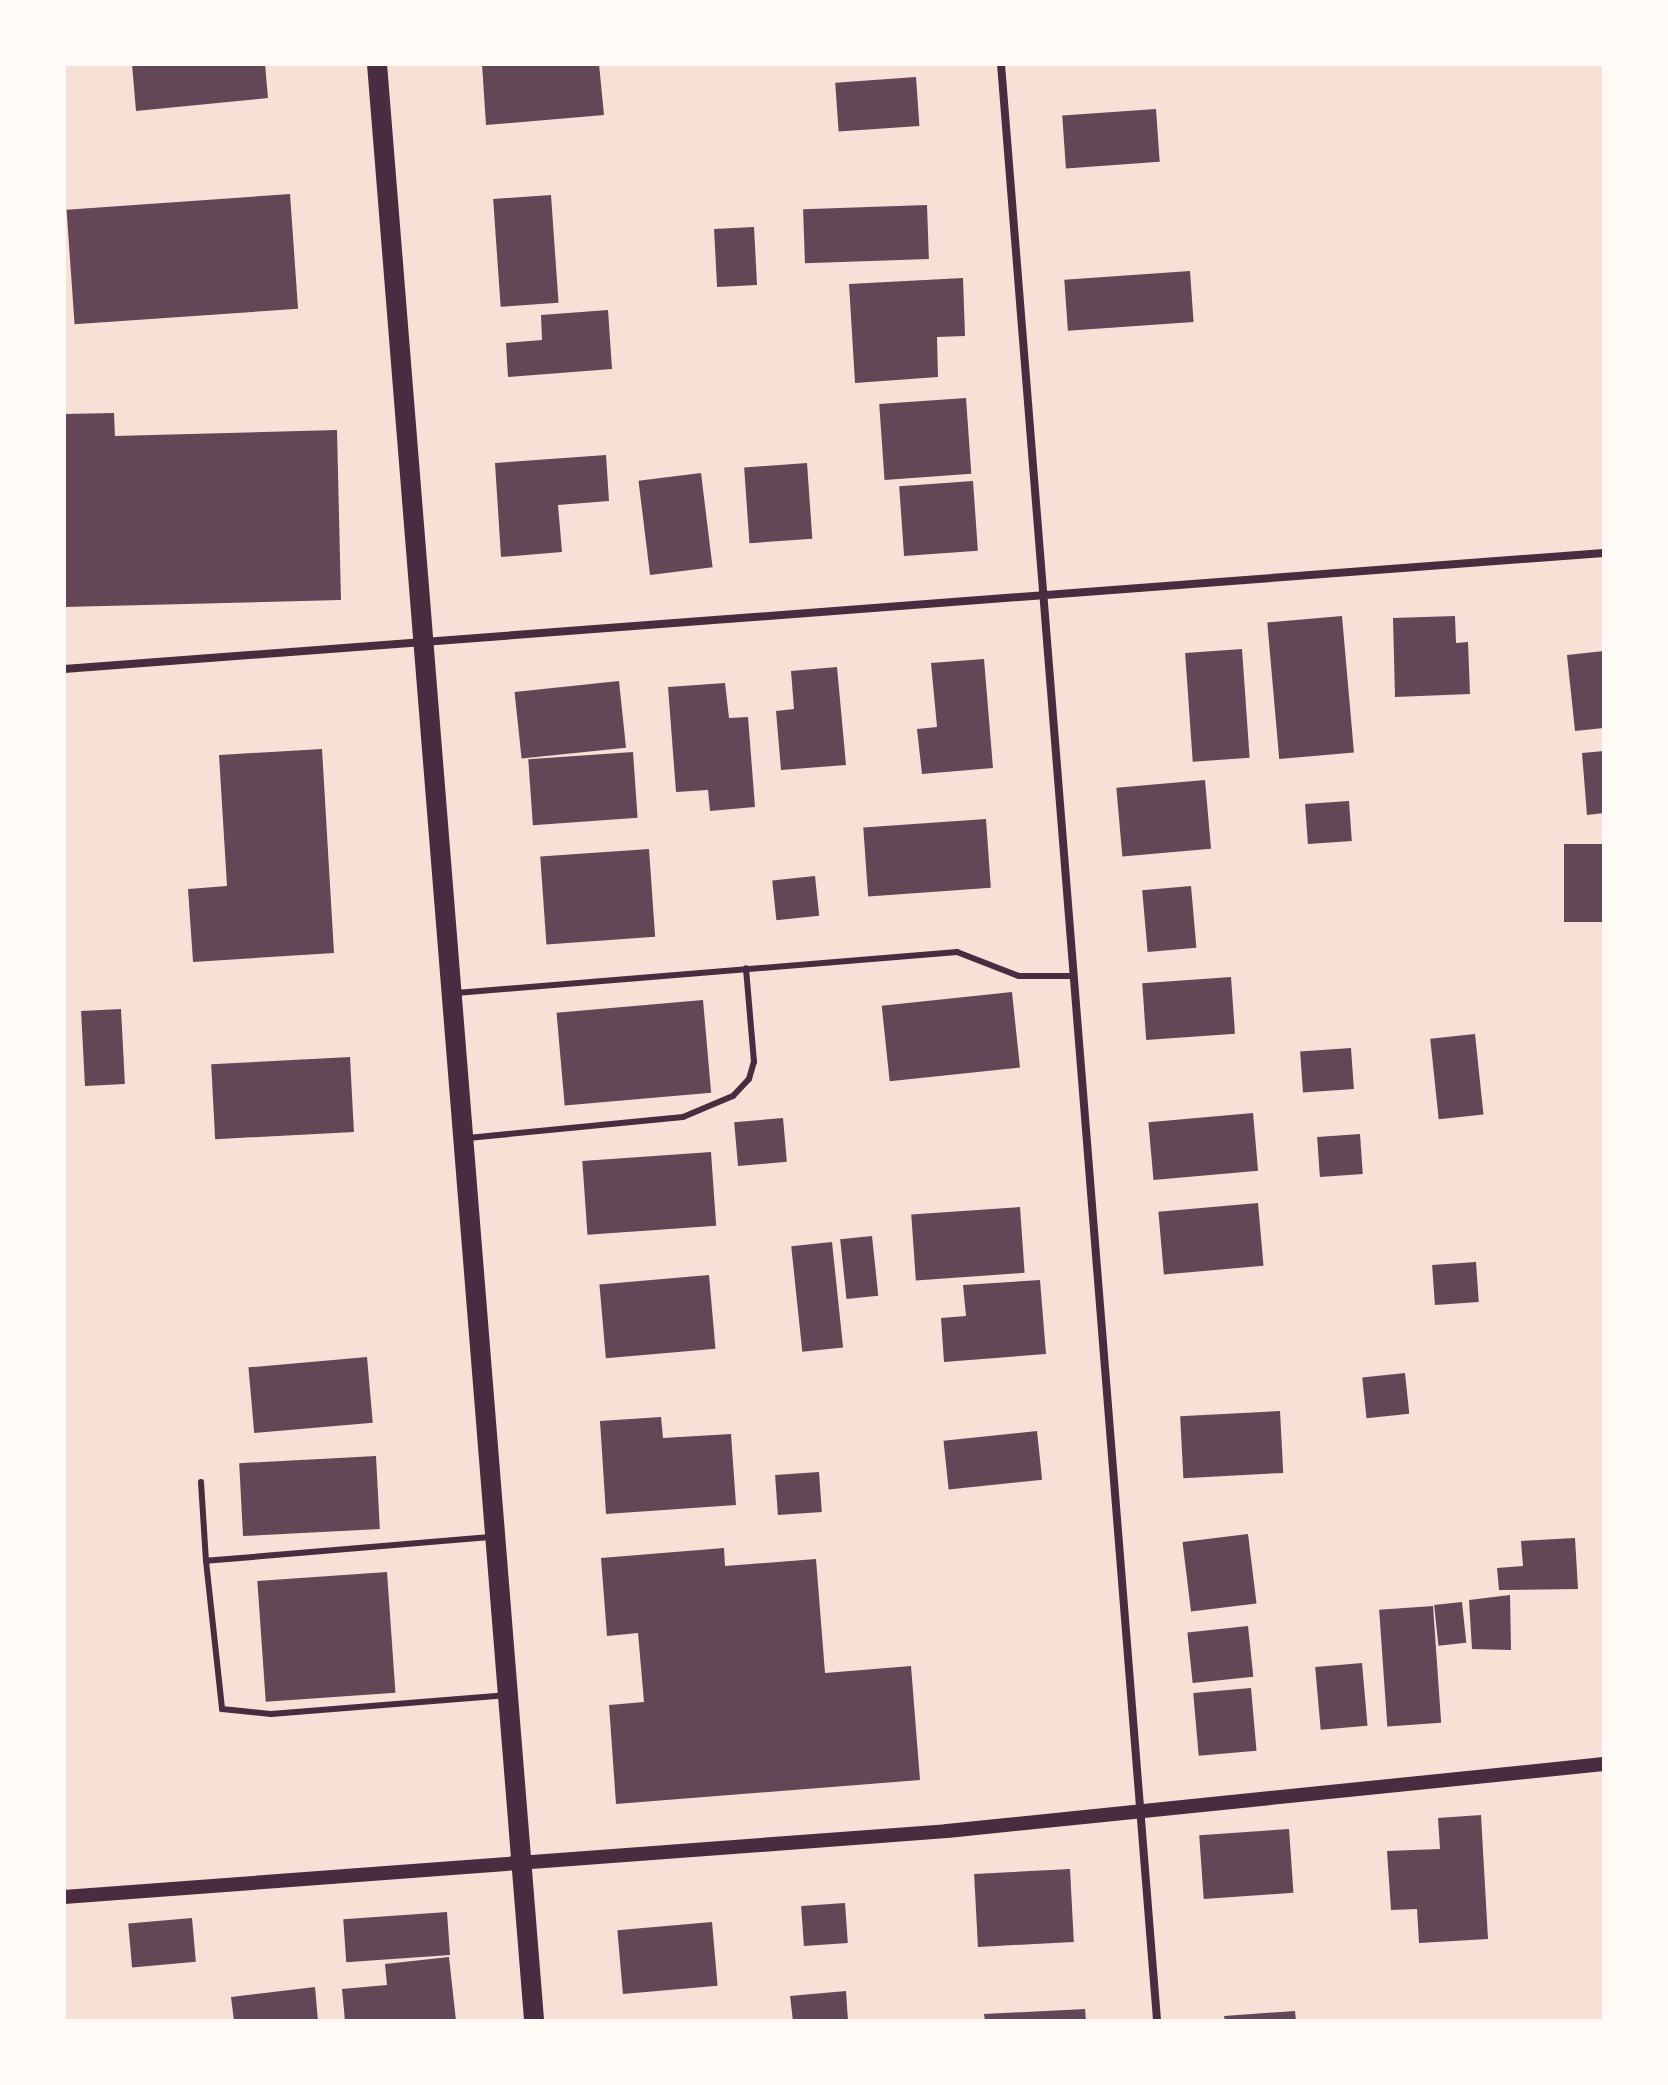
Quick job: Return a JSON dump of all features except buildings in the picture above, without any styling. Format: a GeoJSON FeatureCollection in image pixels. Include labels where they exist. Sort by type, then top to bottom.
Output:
{"type":"FeatureCollection","features":[{"type":"Feature","properties":{"kind":"main road"},"geometry":{"type":"LineString","coordinates":[[377,64],[518,1863],[534,2021]]}},
{"type":"Feature","properties":{"kind":"street"},"geometry":{"type":"LineString","coordinates":[[1001,64],[1157,2021]]}},
{"type":"Feature","properties":{"kind":"street"},"geometry":{"type":"LineString","coordinates":[[64,669],[1041,593],[1604,553]]}},
{"type":"Feature","properties":{"kind":"street"},"geometry":{"type":"LineString","coordinates":[[64,1897],[1142,1812],[1604,1764]]}},
{"type":"Feature","properties":{"kind":"lane"},"geometry":{"type":"LineString","coordinates":[[449,993],[957,952],[1019,976],[1073,976]]}},
{"type":"Feature","properties":{"kind":"lane"},"geometry":{"type":"LineString","coordinates":[[460,1139],[683,1117],[733,1096],[749,1079],[754,1062],[746,968]]}},
{"type":"Feature","properties":{"kind":"lane"},"geometry":{"type":"LineString","coordinates":[[201,1482],[222,1709],[271,1714],[507,1695]]}},
{"type":"Feature","properties":{"kind":"lane"},"geometry":{"type":"LineString","coordinates":[[206,1561],[493,1536]]}}]}
